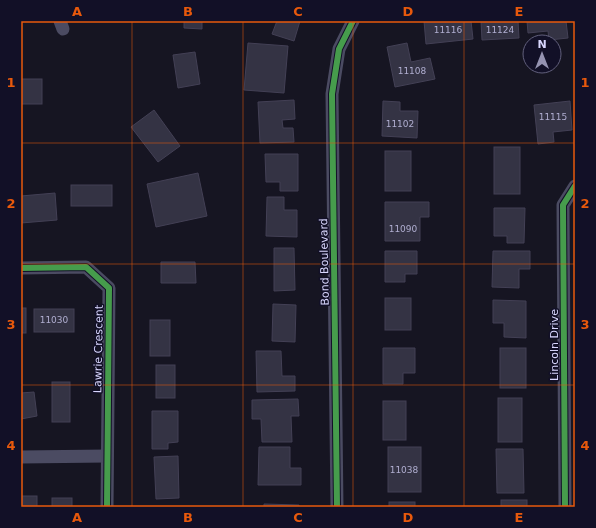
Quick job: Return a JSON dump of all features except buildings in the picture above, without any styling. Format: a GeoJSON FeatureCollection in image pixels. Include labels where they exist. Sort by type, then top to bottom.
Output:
{"type":"FeatureCollection","features":[{"type":"Feature","properties":{"kind":"street","name":"Bond Boulevard"},"geometry":{"type":"LineString","coordinates":[[337,507],[332,94],[340,49],[353,21]]}},
{"type":"Feature","properties":{"kind":"street","name":"Lincoln Drive"},"geometry":{"type":"LineString","coordinates":[[565,507],[563,205],[575,186]]}},
{"type":"Feature","properties":{"kind":"street","name":"Lawrie Crescent"},"geometry":{"type":"LineString","coordinates":[[21,268],[86,267],[109,288],[107,507]]}},
{"type":"Feature","properties":{"kind":"street"},"geometry":{"type":"LineString","coordinates":[[21,457],[107,456]]}},
{"type":"Feature","properties":{"kind":"cycle path"},"geometry":{"type":"LineString","coordinates":[[337,507],[332,94],[339,49],[353,21]]}},
{"type":"Feature","properties":{"kind":"cycle path"},"geometry":{"type":"LineString","coordinates":[[565,507],[563,205],[575,186]]}},
{"type":"Feature","properties":{"kind":"cycle path"},"geometry":{"type":"LineString","coordinates":[[21,268],[86,267],[109,288],[107,507]]}}]}
